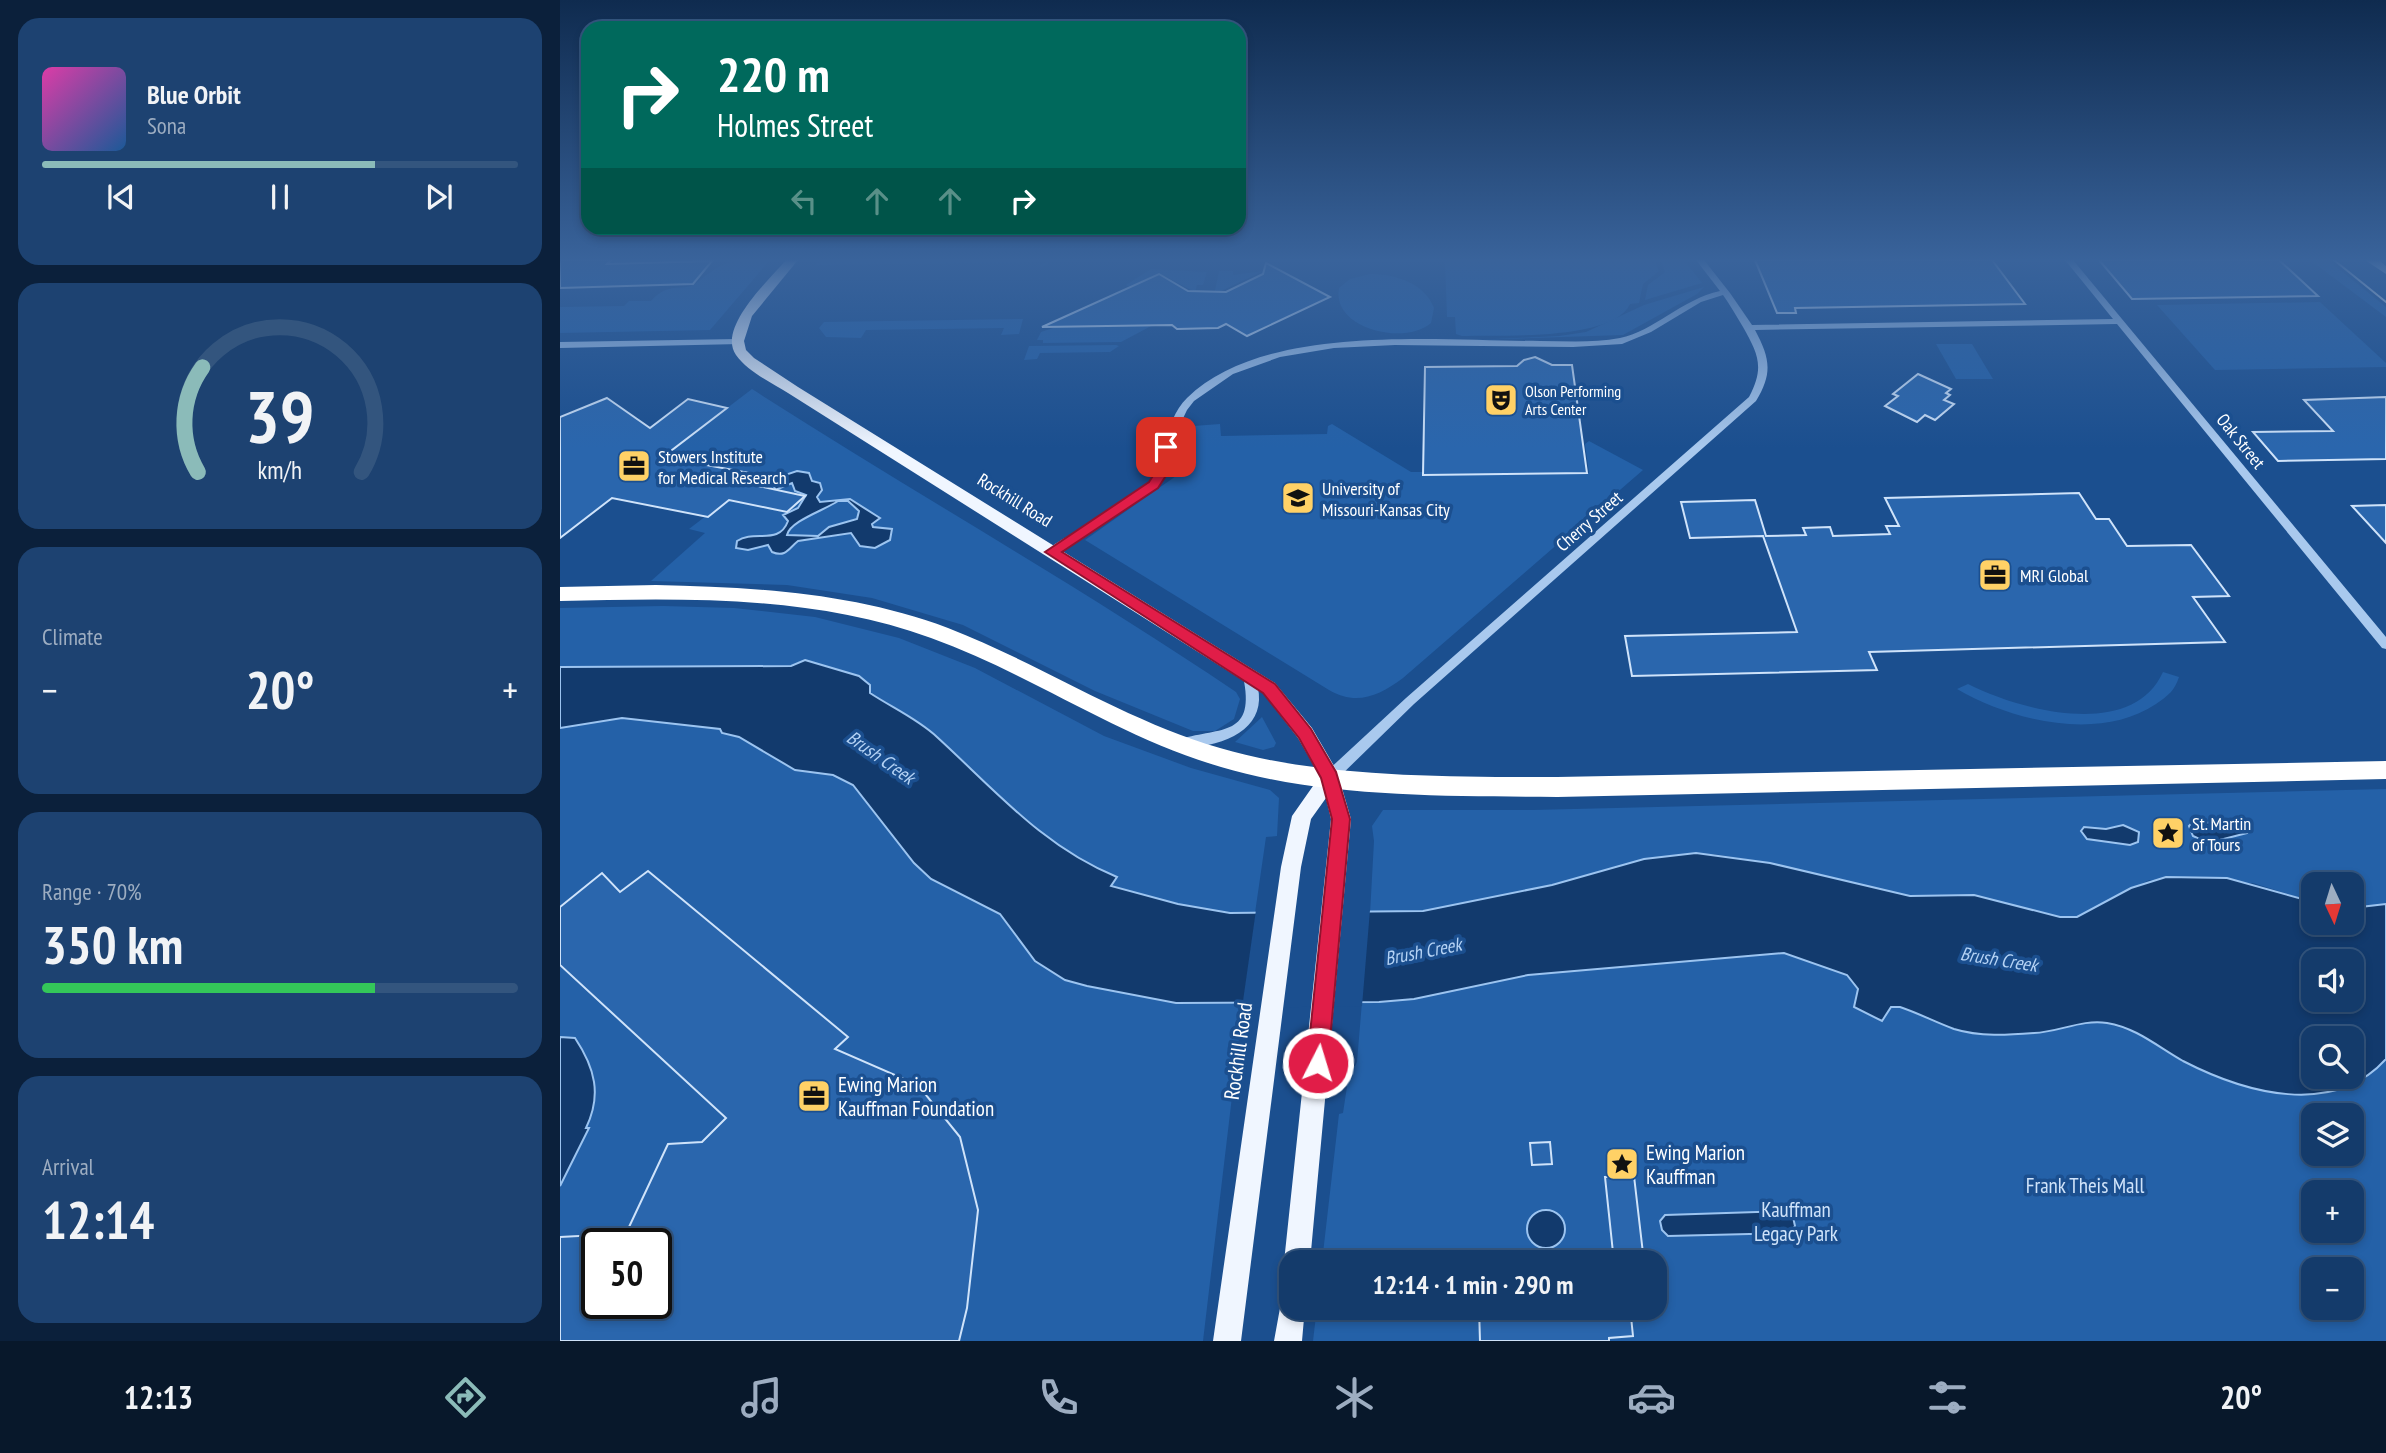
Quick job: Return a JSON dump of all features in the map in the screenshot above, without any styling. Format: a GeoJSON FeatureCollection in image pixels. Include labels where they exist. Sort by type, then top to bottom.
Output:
{"type":"FeatureCollection","features":[{"type":"Feature","properties":{"kind":"highway"},"geometry":{"type":"LineString","coordinates":[[560,594],[683,592],[795,598],[869,611],[938,633],[1001,660],[1098,711],[1181,743],[1259,768],[1405,785],[1485,789],[2386,770]]}},
{"type":"Feature","properties":{"kind":"main road"},"geometry":{"type":"LineString","coordinates":[[737,342],[741,323]]}},
{"type":"Feature","properties":{"kind":"main road","name":"Rockhill Road"},"geometry":{"type":"LineString","coordinates":[[737,342],[740,352],[793,390],[1269,688],[1298,724],[1330,777],[1341,819],[1298,1250]]}},
{"type":"Feature","properties":{"kind":"main road","name":"Rockhill Road"},"geometry":{"type":"LineString","coordinates":[[1227,1341],[1291,867],[1302,816],[1330,777]]}},
{"type":"Feature","properties":{"kind":"main road"},"geometry":{"type":"LineString","coordinates":[[1288,1341],[1290,1320]]}},
{"type":"Feature","properties":{"kind":"street"},"geometry":{"type":"LineString","coordinates":[[1052,552],[1153,485],[1163,471],[1166,447],[1177,414],[1192,397],[1219,377],[1252,361],[1293,350],[1389,345],[1622,341],[1642,334],[1661,323]]}},
{"type":"Feature","properties":{"kind":"street","name":"Cherry Street"},"geometry":{"type":"LineString","coordinates":[[1330,777],[1410,701],[1753,400],[1762,384],[1764,364],[1744,323]]}},
{"type":"Feature","properties":{"kind":"street"},"geometry":{"type":"LineString","coordinates":[[1747,328],[2036,323]]}},
{"type":"Feature","properties":{"kind":"street","name":"Oak Street"},"geometry":{"type":"LineString","coordinates":[[2121,323],[2386,645]]}},
{"type":"Feature","properties":{"kind":"street"},"geometry":{"type":"LineString","coordinates":[[560,345],[737,342]]}},
{"type":"Feature","properties":{"kind":"street"},"geometry":{"type":"LineString","coordinates":[[1181,743],[1216,740],[1234,733],[1245,723],[1254,705],[1249,676]]}},
{"type":"Feature","properties":{"kind":"green space"},"geometry":{"type":"Polygon","coordinates":[[[560,323],[716,323],[710,330],[560,333],[560,323]]]}},
{"type":"Feature","properties":{"kind":"green space"},"geometry":{"type":"Polygon","coordinates":[[[824,323],[1022,323],[1019,334],[1001,335],[1004,328],[866,330],[861,338],[826,337],[819,328],[824,323]]]}},
{"type":"Feature","properties":{"kind":"green space"},"geometry":{"type":"Polygon","coordinates":[[[1358,323],[1431,323],[1419,330],[1405,333],[1372,330],[1358,323]]]}},
{"type":"Feature","properties":{"kind":"green space"},"geometry":{"type":"Polygon","coordinates":[[[1455,323],[1605,323],[1554,334],[1456,334],[1455,323]]]}},
{"type":"Feature","properties":{"kind":"green space"},"geometry":{"type":"Polygon","coordinates":[[[1606,323],[1645,323],[1623,335],[1474,340],[1559,336],[1586,332],[1606,323]]]}},
{"type":"Feature","properties":{"kind":"green space"},"geometry":{"type":"Polygon","coordinates":[[[2173,323],[2342,323],[2386,363],[2386,367],[2215,370],[2173,323]]]}},
{"type":"Feature","properties":{"kind":"green space"},"geometry":{"type":"Polygon","coordinates":[[[1153,325],[1121,342],[1043,343],[1043,340],[1037,340],[1041,332],[1056,327],[1153,325]]]}},
{"type":"Feature","properties":{"kind":"green space"},"geometry":{"type":"Polygon","coordinates":[[[1936,344],[1972,344],[1993,379],[1956,379],[1936,344]]]}},
{"type":"Feature","properties":{"kind":"green space"},"geometry":{"type":"Polygon","coordinates":[[[1029,346],[1119,346],[1110,352],[1040,353],[1037,359],[1024,360],[1029,346]]]}},
{"type":"Feature","properties":{"kind":"green space"},"geometry":{"type":"Polygon","coordinates":[[[752,389],[1116,614],[1236,692],[1240,699],[1234,719],[1215,731],[1193,731],[1095,691],[963,625],[872,598],[787,585],[651,581],[705,533],[689,529],[746,485],[663,457],[752,389]]]}},
{"type":"Feature","properties":{"kind":"green space"},"geometry":{"type":"Polygon","coordinates":[[[1220,424],[1221,436],[1327,434],[1328,426],[1332,424],[1411,472],[1422,472],[1422,475],[1589,473],[1585,444],[1589,441],[1643,470],[1403,678],[1376,694],[1358,698],[1339,695],[1329,690],[1085,540],[1176,476],[1182,462],[1175,442],[1180,427],[1220,424]]]}},
{"type":"Feature","properties":{"kind":"green space"},"geometry":{"type":"Polygon","coordinates":[[[560,608],[734,608],[815,617],[899,638],[975,668],[1104,736],[1191,768],[1270,790],[1279,798],[1277,836],[1266,837],[1255,913],[1182,905],[1111,886],[1116,876],[1066,851],[1035,829],[920,723],[869,694],[798,662],[791,666],[560,667],[560,608]]]}},
{"type":"Feature","properties":{"kind":"green space"},"geometry":{"type":"Polygon","coordinates":[[[2163,672],[2179,677],[2164,698],[2133,716],[2109,722],[2056,723],[2029,718],[2003,710],[1957,689],[1968,684],[2016,703],[2044,710],[2073,714],[2101,713],[2127,707],[2148,693],[2163,672]]]}},
{"type":"Feature","properties":{"kind":"green space"},"geometry":{"type":"Polygon","coordinates":[[[1262,717],[1276,743],[1274,747],[1263,750],[1235,742],[1262,717]]]}},
{"type":"Feature","properties":{"kind":"green space"},"geometry":{"type":"Polygon","coordinates":[[[622,718],[720,729],[853,785],[914,863],[1000,914],[1025,949],[1065,980],[1176,1003],[1243,1004],[1203,1341],[560,1341],[560,728],[622,718]]]}},
{"type":"Feature","properties":{"kind":"green space"},"geometry":{"type":"Polygon","coordinates":[[[2386,789],[2386,904],[2364,907],[2364,872],[2301,872],[2301,898],[2253,883],[2149,880],[2077,917],[2060,917],[1974,895],[1910,896],[1770,863],[1714,854],[1644,859],[1552,885],[1484,900],[1423,911],[1370,914],[1374,841],[1372,826],[1383,810],[1533,810],[2386,789]]]}},
{"type":"Feature","properties":{"kind":"green space"},"geometry":{"type":"Polygon","coordinates":[[[1784,953],[1847,975],[1858,989],[1858,996],[1882,1021],[1891,1007],[1900,1007],[1956,1029],[2053,1031],[2087,1022],[2105,1023],[2138,1033],[2183,1060],[2235,1083],[2271,1092],[2301,1088],[2364,1089],[2364,1078],[2386,1059],[2386,1341],[1313,1341],[1315,1320],[1667,1320],[1667,1250],[1323,1250],[1339,1114],[1343,1113],[1348,1080],[1357,1062],[1362,1002],[1414,999],[1528,975],[1784,953]]]}},
{"type":"Feature","properties":{"kind":"water"},"geometry":{"type":"Polygon","coordinates":[[[797,471],[809,473],[812,481],[820,483],[822,490],[817,497],[820,502],[850,499],[880,518],[872,524],[873,527],[892,529],[890,540],[875,548],[860,546],[851,533],[798,541],[781,554],[772,552],[768,545],[748,550],[736,548],[737,541],[744,538],[779,533],[788,521],[783,515],[798,508],[806,495],[795,491],[792,483],[775,490],[774,485],[782,476],[797,471]],[[838,501],[809,516],[794,525],[787,535],[818,536],[829,527],[857,519],[859,511],[848,501],[838,501]]]}},
{"type":"Feature","properties":{"kind":"water","name":"Brush Creek"},"geometry":{"type":"Polygon","coordinates":[[[805,660],[859,676],[870,685],[870,693],[930,731],[1043,833],[1090,865],[1117,877],[1111,886],[1178,904],[1230,913],[1423,911],[1552,885],[1644,859],[1696,853],[1770,863],[1910,896],[1974,895],[2060,917],[2077,917],[2131,888],[2166,877],[2227,878],[2301,899],[2301,935],[2364,935],[2364,907],[2386,904],[2386,1059],[2364,1078],[2364,1026],[2301,1026],[2301,1089],[2341,1089],[2315,1094],[2261,1090],[2207,1073],[2118,1025],[2098,1022],[2034,1033],[1984,1034],[1954,1029],[1900,1007],[1891,1007],[1882,1021],[1854,1007],[1858,989],[1847,975],[1784,953],[1528,975],[1414,999],[1379,1002],[1176,1003],[1087,986],[1065,980],[1035,961],[1000,914],[931,879],[914,863],[853,785],[833,775],[795,770],[739,737],[722,733],[720,729],[622,718],[560,728],[560,667],[791,666],[805,660]]]}},
{"type":"Feature","properties":{"kind":"water"},"geometry":{"type":"Polygon","coordinates":[[[2192,823],[2235,824],[2245,827],[2247,833],[2208,843],[2193,836],[2189,826],[2192,823]]]}},
{"type":"Feature","properties":{"kind":"water"},"geometry":{"type":"Polygon","coordinates":[[[2123,825],[2139,832],[2138,842],[2130,845],[2087,839],[2081,831],[2084,827],[2106,829],[2123,825]]]}},
{"type":"Feature","properties":{"kind":"water"},"geometry":{"type":"Polygon","coordinates":[[[560,1037],[575,1038],[582,1049],[591,1071],[595,1093],[586,1128],[589,1128],[560,1186],[560,1037]]]}},
{"type":"Feature","properties":{"kind":"water"},"geometry":{"type":"Polygon","coordinates":[[[1546,1210],[1559,1216],[1565,1229],[1559,1242],[1546,1248],[1533,1242],[1527,1229],[1533,1216],[1546,1210]]]}},
{"type":"Feature","properties":{"kind":"water"},"geometry":{"type":"Polygon","coordinates":[[[1786,1211],[1793,1217],[1795,1226],[1790,1233],[1668,1236],[1662,1230],[1660,1221],[1665,1215],[1786,1211]]]}},
{"type":"Feature","properties":{"kind":"pier"},"geometry":{"type":"Polygon","coordinates":[[[1256,910],[1370,910],[1362,1006],[1242,1008],[1256,910]]]}},
{"type":"Feature","properties":{"kind":"building"},"geometry":{"type":"Polygon","coordinates":[[[1052,323],[1276,323],[1247,336],[1226,324],[1218,328],[1177,329],[1172,325],[1042,327],[1052,323]]]}},
{"type":"Feature","properties":{"kind":"building","name":"Olson Performing Arts Center"},"geometry":{"type":"Polygon","coordinates":[[[1535,357],[1552,365],[1572,365],[1587,473],[1423,475],[1425,367],[1517,366],[1524,360],[1535,357]]]}},
{"type":"Feature","properties":{"kind":"building"},"geometry":{"type":"Polygon","coordinates":[[[1918,374],[1951,389],[1946,393],[1950,395],[1944,400],[1954,404],[1935,420],[1925,415],[1917,422],[1885,406],[1898,396],[1893,394],[1918,374]]]}},
{"type":"Feature","properties":{"kind":"building"},"geometry":{"type":"Polygon","coordinates":[[[2386,397],[2386,459],[2278,461],[2253,432],[2333,431],[2304,400],[2386,397]]]}},
{"type":"Feature","properties":{"kind":"building","name":"Stowers Institute for Medical Research"},"geometry":{"type":"Polygon","coordinates":[[[607,398],[650,428],[688,399],[727,408],[663,457],[755,474],[744,483],[805,496],[787,512],[729,500],[708,517],[612,498],[560,538],[560,417],[607,398]]]}},
{"type":"Feature","properties":{"kind":"building","name":"MRI Global"},"geometry":{"type":"Polygon","coordinates":[[[2079,493],[2096,519],[2109,519],[2127,546],[2191,545],[2229,596],[2193,597],[2225,642],[1869,652],[1877,670],[1632,676],[1625,636],[1797,632],[1763,536],[1690,538],[1681,502],[1755,500],[1766,536],[1806,535],[1803,528],[1830,527],[1833,536],[1890,534],[1886,526],[1899,526],[1885,498],[2079,493]]]}},
{"type":"Feature","properties":{"kind":"building"},"geometry":{"type":"Polygon","coordinates":[[[2386,505],[2386,543],[2352,506],[2386,505]]]}},
{"type":"Feature","properties":{"kind":"building","name":"Ewing Marion Kauffman Foundation"},"geometry":{"type":"Polygon","coordinates":[[[648,871],[848,1037],[835,1049],[918,1085],[960,1137],[978,1210],[967,1308],[959,1341],[560,1341],[560,1237],[581,1236],[581,1319],[672,1319],[672,1228],[629,1228],[668,1144],[702,1142],[726,1118],[560,965],[560,907],[602,873],[620,892],[648,871]]]}},
{"type":"Feature","properties":{"kind":"building"},"geometry":{"type":"Polygon","coordinates":[[[1550,1142],[1552,1164],[1532,1165],[1530,1143],[1550,1142]]]}},
{"type":"Feature","properties":{"kind":"building"},"geometry":{"type":"Polygon","coordinates":[[[1634,1176],[1643,1250],[1613,1250],[1605,1177],[1634,1176]]]}},
{"type":"Feature","properties":{"kind":"building"},"geometry":{"type":"Polygon","coordinates":[[[1479,1320],[1631,1320],[1633,1336],[1609,1338],[1609,1341],[1480,1341],[1479,1320]]]}},
{"type":"Feature","properties":{"kind":"place","name":"Olson Performing Arts Center"},"geometry":{"type":"Point","coordinates":[1501,400]}},
{"type":"Feature","properties":{"kind":"place","name":"Stowers Institute for Medical Research"},"geometry":{"type":"Point","coordinates":[634,466]}},
{"type":"Feature","properties":{"kind":"place","name":"University of Missouri-Kansas City"},"geometry":{"type":"Point","coordinates":[1298,498]}},
{"type":"Feature","properties":{"kind":"place","name":"MRI Global"},"geometry":{"type":"Point","coordinates":[1995,575]}},
{"type":"Feature","properties":{"kind":"place","name":"St. Martin of Tours"},"geometry":{"type":"Point","coordinates":[2168,833]}},
{"type":"Feature","properties":{"kind":"place","name":"Ewing Marion Kauffman Foundation"},"geometry":{"type":"Point","coordinates":[814,1096]}},
{"type":"Feature","properties":{"kind":"place","name":"Ewing Marion Kauffman"},"geometry":{"type":"Point","coordinates":[1622,1164]}},
{"type":"Feature","properties":{"kind":"route"},"geometry":{"type":"LineString","coordinates":[[1166,447],[1163,471],[1153,485],[1052,552],[1269,688],[1305,733],[1330,777],[1341,819],[1318,1063]]}},
{"type":"Feature","properties":{"kind":"park label","name":"Frank Theis Mall"},"geometry":{"type":"Point","coordinates":[2085,1185]}},
{"type":"Feature","properties":{"kind":"park label","name":"Kauffman Legacy Park"},"geometry":{"type":"Point","coordinates":[1796,1221]}}]}
